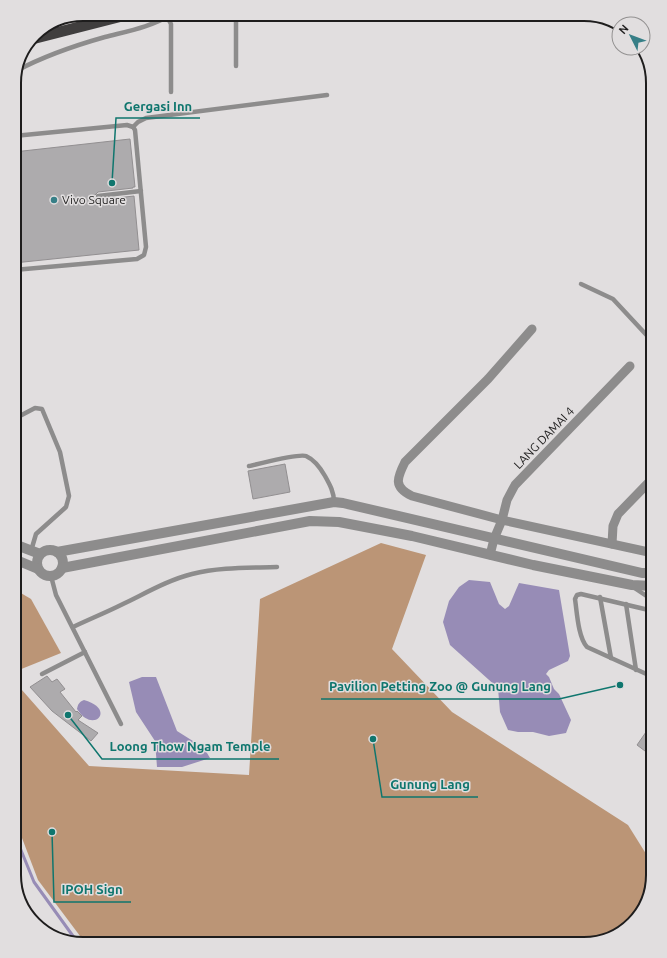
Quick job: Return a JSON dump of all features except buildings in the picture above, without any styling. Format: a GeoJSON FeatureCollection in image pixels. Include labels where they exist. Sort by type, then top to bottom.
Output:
{"type":"FeatureCollection","features":[{"type":"Feature","properties":{"kind":"highway"},"geometry":{"type":"LineString","coordinates":[[43,36],[103,21]]}},
{"type":"Feature","properties":{"kind":"street"},"geometry":{"type":"LineString","coordinates":[[532,329],[488,379],[405,462],[398,474],[399,485],[404,492],[412,496],[502,520],[646,551]]}},
{"type":"Feature","properties":{"kind":"street","name":"LANG DAMAI 4"},"geometry":{"type":"LineString","coordinates":[[490,554],[494,539],[502,520],[507,500],[515,485],[630,366]]}},
{"type":"Feature","properties":{"kind":"street"},"geometry":{"type":"LineString","coordinates":[[612,544],[613,526],[618,514],[646,485]]}},
{"type":"Feature","properties":{"kind":"street"},"geometry":{"type":"LineString","coordinates":[[21,547],[36,552],[46,550],[57,552],[334,502],[646,573]]}},
{"type":"Feature","properties":{"kind":"street"},"geometry":{"type":"LineString","coordinates":[[62,568],[310,521],[339,522],[412,536],[533,565],[632,585],[646,586]]}},
{"type":"Feature","properties":{"kind":"street"},"geometry":{"type":"LineString","coordinates":[[36,552],[38,569],[43,575],[51,576],[58,574],[62,568],[62,559],[57,552]]}},
{"type":"Feature","properties":{"kind":"street"},"geometry":{"type":"LineString","coordinates":[[21,562],[38,569]]}},
{"type":"Feature","properties":{"kind":"lane"},"geometry":{"type":"LineString","coordinates":[[23,67],[64,49],[140,29],[158,21]]}},
{"type":"Feature","properties":{"kind":"lane"},"geometry":{"type":"LineString","coordinates":[[169,21],[171,24],[171,92]]}},
{"type":"Feature","properties":{"kind":"lane"},"geometry":{"type":"LineString","coordinates":[[236,21],[236,66]]}},
{"type":"Feature","properties":{"kind":"lane"},"geometry":{"type":"LineString","coordinates":[[133,127],[138,122],[146,118],[327,95]]}},
{"type":"Feature","properties":{"kind":"lane"},"geometry":{"type":"LineString","coordinates":[[21,135],[127,125],[133,127],[135,130],[146,247],[146,251],[137,259],[21,269]]}},
{"type":"Feature","properties":{"kind":"lane"},"geometry":{"type":"LineString","coordinates":[[98,196],[141,191]]}},
{"type":"Feature","properties":{"kind":"lane"},"geometry":{"type":"LineString","coordinates":[[581,284],[613,299],[646,334]]}},
{"type":"Feature","properties":{"kind":"lane"},"geometry":{"type":"LineString","coordinates":[[21,415],[35,408],[42,409],[60,452],[69,496],[66,507],[36,534],[36,552]]}},
{"type":"Feature","properties":{"kind":"lane"},"geometry":{"type":"LineString","coordinates":[[249,466],[297,456],[307,456],[314,461],[323,473],[330,486],[334,502]]}},
{"type":"Feature","properties":{"kind":"lane"},"geometry":{"type":"LineString","coordinates":[[73,627],[164,584],[191,574],[207,570],[228,568],[277,567]]}},
{"type":"Feature","properties":{"kind":"lane"},"geometry":{"type":"LineString","coordinates":[[51,576],[56,596],[121,724]]}},
{"type":"Feature","properties":{"kind":"lane"},"geometry":{"type":"LineString","coordinates":[[632,585],[646,596]]}},
{"type":"Feature","properties":{"kind":"lane"},"geometry":{"type":"LineString","coordinates":[[646,608],[581,594],[577,596],[575,600],[581,635],[587,647],[646,674]]}},
{"type":"Feature","properties":{"kind":"lane"},"geometry":{"type":"LineString","coordinates":[[600,597],[611,658]]}},
{"type":"Feature","properties":{"kind":"lane"},"geometry":{"type":"LineString","coordinates":[[626,604],[636,670]]}},
{"type":"Feature","properties":{"kind":"lane"},"geometry":{"type":"LineString","coordinates":[[42,674],[85,652]]}},
{"type":"Feature","properties":{"kind":"shaded area"},"geometry":{"type":"Polygon","coordinates":[[[381,543],[426,555],[392,649],[452,712],[628,825],[646,854],[646,874],[644,891],[638,906],[628,919],[615,929],[600,935],[584,937],[81,937],[38,880],[21,835],[21,689],[89,766],[249,775],[260,599],[381,543]]]}},
{"type":"Feature","properties":{"kind":"shaded area"},"geometry":{"type":"Polygon","coordinates":[[[469,580],[490,582],[499,604],[505,609],[509,606],[519,583],[559,590],[570,656],[568,661],[549,670],[546,674],[549,677],[554,689],[559,694],[571,720],[566,733],[549,736],[533,732],[508,730],[500,712],[498,688],[450,645],[443,622],[449,601],[459,587],[469,580]]]}},
{"type":"Feature","properties":{"kind":"shaded area"},"geometry":{"type":"Polygon","coordinates":[[[21,593],[31,599],[61,653],[21,669],[21,593]]]}},
{"type":"Feature","properties":{"kind":"shaded area"},"geometry":{"type":"Polygon","coordinates":[[[142,677],[156,677],[177,731],[204,748],[210,758],[182,767],[157,767],[155,741],[136,712],[129,682],[142,677]]]}},
{"type":"Feature","properties":{"kind":"shaded area"},"geometry":{"type":"Polygon","coordinates":[[[84,700],[94,704],[99,709],[101,714],[99,718],[89,720],[77,709],[79,703],[84,700]]]}},
{"type":"Feature","properties":{"kind":"waterway"},"geometry":{"type":"LineString","coordinates":[[21,850],[34,882],[73,936]]}},
{"type":"Feature","properties":{"kind":"place","name":"Gergasi Inn"},"geometry":{"type":"Point","coordinates":[112,183]}},
{"type":"Feature","properties":{"kind":"place","name":"Vivo Square"},"geometry":{"type":"Point","coordinates":[54,200]}},
{"type":"Feature","properties":{"kind":"place","name":"Pavilion Petting Zoo @ Gunung Lang"},"geometry":{"type":"Point","coordinates":[620,685]}},
{"type":"Feature","properties":{"kind":"place","name":"Loong Thow Ngam Temple"},"geometry":{"type":"Point","coordinates":[68,715]}},
{"type":"Feature","properties":{"kind":"place","name":"Gunung Lang"},"geometry":{"type":"Point","coordinates":[373,739]}},
{"type":"Feature","properties":{"kind":"place","name":"IPOH Sign"},"geometry":{"type":"Point","coordinates":[52,832]}}]}
